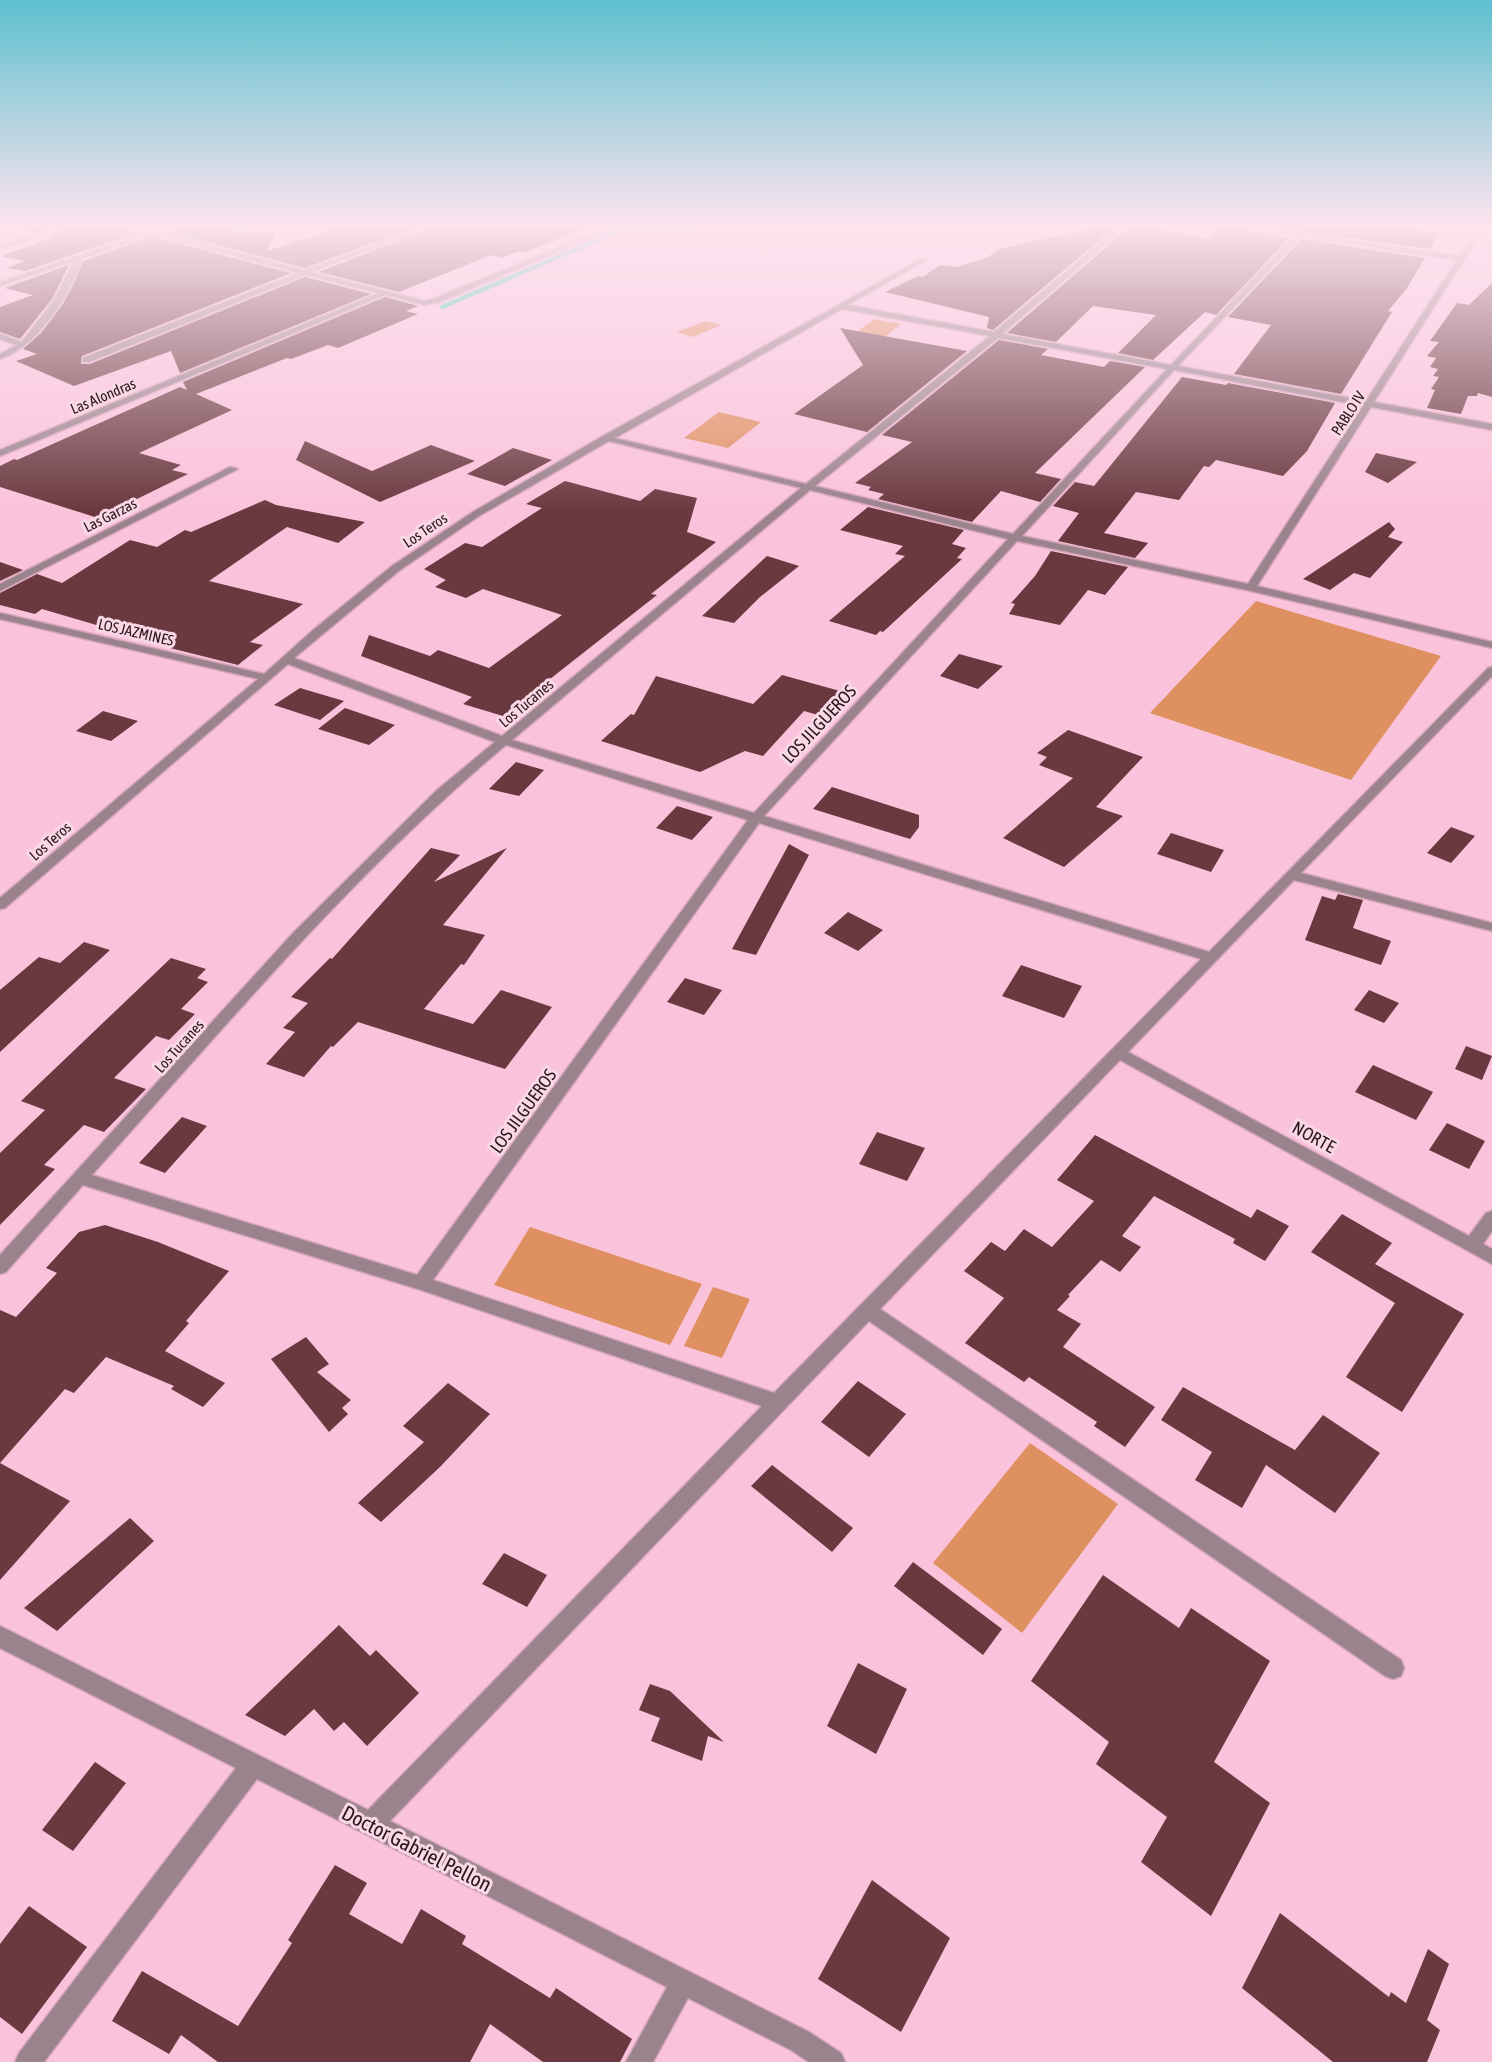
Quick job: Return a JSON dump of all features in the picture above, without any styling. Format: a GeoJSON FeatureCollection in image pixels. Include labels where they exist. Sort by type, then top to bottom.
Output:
{"type":"FeatureCollection","features":[{"type":"Feature","properties":{"kind":"street"},"geometry":{"type":"LineString","coordinates":[[0,357],[22,345],[43,319]]}},
{"type":"Feature","properties":{"kind":"street"},"geometry":{"type":"LineString","coordinates":[[86,360],[188,319]]}},
{"type":"Feature","properties":{"kind":"street","name":"Las Alondras"},"geometry":{"type":"LineString","coordinates":[[0,453],[321,319]]}},
{"type":"Feature","properties":{"kind":"street","name":"Los Teros"},"geometry":{"type":"LineString","coordinates":[[0,904],[396,568],[476,514],[817,319]]}},
{"type":"Feature","properties":{"kind":"street"},"geometry":{"type":"LineString","coordinates":[[911,319],[1492,427]]}},
{"type":"Feature","properties":{"kind":"street","name":"Los Tucanes"},"geometry":{"type":"LineString","coordinates":[[0,1267],[299,935],[440,794],[807,488],[1015,319]]}},
{"type":"Feature","properties":{"kind":"street","name":"LOS JILGUEROS"},"geometry":{"type":"LineString","coordinates":[[421,1283],[757,817],[1219,319]]}},
{"type":"Feature","properties":{"kind":"street","name":"PABLO IV"},"geometry":{"type":"LineString","coordinates":[[1251,588],[1424,319]]}},
{"type":"Feature","properties":{"kind":"street"},"geometry":{"type":"LineString","coordinates":[[0,336],[22,345]]}},
{"type":"Feature","properties":{"kind":"street"},"geometry":{"type":"LineString","coordinates":[[606,438],[1016,538],[1251,588],[1492,645]]}},
{"type":"Feature","properties":{"kind":"street","name":"Las Garzas"},"geometry":{"type":"LineString","coordinates":[[0,588],[233,469]]}},
{"type":"Feature","properties":{"kind":"street","name":"LOS JAZMINES"},"geometry":{"type":"LineString","coordinates":[[0,616],[266,678]]}},
{"type":"Feature","properties":{"kind":"street"},"geometry":{"type":"LineString","coordinates":[[286,659],[504,741],[1210,957]]}},
{"type":"Feature","properties":{"kind":"street"},"geometry":{"type":"LineString","coordinates":[[370,1824],[776,1402],[868,1311],[1117,1052],[1492,670]]}},
{"type":"Feature","properties":{"kind":"street"},"geometry":{"type":"LineString","coordinates":[[1291,875],[1492,927]]}},
{"type":"Feature","properties":{"kind":"street","name":"NORTE"},"geometry":{"type":"LineString","coordinates":[[1117,1052],[1492,1257]]}},
{"type":"Feature","properties":{"kind":"street"},"geometry":{"type":"LineString","coordinates":[[80,1178],[421,1283],[776,1402]]}},
{"type":"Feature","properties":{"kind":"street"},"geometry":{"type":"LineString","coordinates":[[1472,1246],[1492,1218]]}},
{"type":"Feature","properties":{"kind":"street"},"geometry":{"type":"LineString","coordinates":[[868,1311],[1393,1668]]}},
{"type":"Feature","properties":{"kind":"street","name":"Doctor Gabriel Pellon"},"geometry":{"type":"LineString","coordinates":[[0,1637],[800,2041],[832,2062]]}},
{"type":"Feature","properties":{"kind":"street"},"geometry":{"type":"LineString","coordinates":[[28,2062],[252,1766]]}},
{"type":"Feature","properties":{"kind":"street"},"geometry":{"type":"LineString","coordinates":[[639,2062],[683,1982]]}},
{"type":"Feature","properties":{"kind":"shaded area"},"geometry":{"type":"Polygon","coordinates":[[[874,319],[901,324],[877,343],[850,337],[874,319]]]}},
{"type":"Feature","properties":{"kind":"shaded area"},"geometry":{"type":"Polygon","coordinates":[[[706,321],[721,325],[693,337],[677,332],[706,321]]]}},
{"type":"Feature","properties":{"kind":"shaded area"},"geometry":{"type":"Polygon","coordinates":[[[719,412],[761,422],[728,448],[684,438],[719,412]]]}},
{"type":"Feature","properties":{"kind":"shaded area"},"geometry":{"type":"Polygon","coordinates":[[[1256,601],[1441,656],[1351,780],[1150,713],[1256,601]]]}},
{"type":"Feature","properties":{"kind":"shaded area"},"geometry":{"type":"Polygon","coordinates":[[[530,1227],[702,1284],[670,1345],[494,1285],[530,1227]]]}},
{"type":"Feature","properties":{"kind":"shaded area"},"geometry":{"type":"Polygon","coordinates":[[[713,1287],[750,1299],[722,1358],[684,1346],[713,1287]]]}},
{"type":"Feature","properties":{"kind":"shaded area"},"geometry":{"type":"Polygon","coordinates":[[[1030,1443],[1118,1504],[1022,1633],[933,1563],[1030,1443]]]}},
{"type":"Feature","properties":{"kind":"building"},"geometry":{"type":"Polygon","coordinates":[[[0,319],[36,319],[20,339],[0,332],[0,319]]]}},
{"type":"Feature","properties":{"kind":"building"},"geometry":{"type":"Polygon","coordinates":[[[51,319],[175,319],[82,356],[81,364],[90,364],[201,319],[310,319],[180,373],[171,351],[74,386],[16,361],[37,354],[23,349],[41,333],[51,319]]]}},
{"type":"Feature","properties":{"kind":"building"},"geometry":{"type":"Polygon","coordinates":[[[332,319],[406,319],[338,348],[328,345],[291,359],[287,358],[196,394],[232,410],[139,453],[181,465],[172,470],[188,474],[98,518],[0,487],[0,466],[180,387],[187,390],[183,382],[332,319]]]}},
{"type":"Feature","properties":{"kind":"building"},"geometry":{"type":"Polygon","coordinates":[[[989,319],[1006,319],[993,330],[987,328],[989,319]]]}},
{"type":"Feature","properties":{"kind":"building"},"geometry":{"type":"Polygon","coordinates":[[[1023,319],[1079,319],[1056,342],[1007,333],[1023,319]]]}},
{"type":"Feature","properties":{"kind":"building"},"geometry":{"type":"Polygon","coordinates":[[[1152,319],[1197,319],[1153,360],[1118,353],[1152,319]]]}},
{"type":"Feature","properties":{"kind":"building"},"geometry":{"type":"Polygon","coordinates":[[[1240,319],[1388,319],[1341,394],[1234,374],[1271,325],[1240,319]]]}},
{"type":"Feature","properties":{"kind":"building"},"geometry":{"type":"Polygon","coordinates":[[[1445,319],[1492,319],[1492,397],[1478,393],[1477,396],[1468,396],[1461,414],[1427,408],[1435,390],[1431,389],[1439,377],[1433,376],[1438,369],[1430,367],[1436,358],[1427,356],[1439,342],[1430,341],[1445,319]]]}},
{"type":"Feature","properties":{"kind":"building"},"geometry":{"type":"Polygon","coordinates":[[[840,328],[967,351],[867,432],[794,414],[863,365],[840,328]]]}},
{"type":"Feature","properties":{"kind":"building"},"geometry":{"type":"Polygon","coordinates":[[[999,340],[1048,349],[1041,355],[1104,367],[1110,361],[1145,367],[1035,473],[1061,479],[1040,502],[1001,491],[972,522],[878,499],[884,494],[868,490],[871,487],[855,483],[912,442],[882,435],[999,340]]]}},
{"type":"Feature","properties":{"kind":"building"},"geometry":{"type":"Polygon","coordinates":[[[1182,377],[1335,403],[1307,451],[1283,476],[1216,460],[1209,467],[1204,466],[1179,500],[1136,492],[1104,533],[1148,543],[1135,558],[1058,541],[1079,513],[1053,506],[1075,482],[1094,486],[1182,377]]]}},
{"type":"Feature","properties":{"kind":"building"},"geometry":{"type":"Polygon","coordinates":[[[305,441],[372,471],[431,445],[475,461],[380,502],[296,460],[305,441]]]}},
{"type":"Feature","properties":{"kind":"building"},"geometry":{"type":"Polygon","coordinates":[[[513,448],[552,460],[505,486],[467,474],[513,448]]]}},
{"type":"Feature","properties":{"kind":"building"},"geometry":{"type":"Polygon","coordinates":[[[1376,453],[1417,462],[1388,483],[1365,472],[1376,453]]]}},
{"type":"Feature","properties":{"kind":"building"},"geometry":{"type":"Polygon","coordinates":[[[565,481],[640,501],[655,489],[697,498],[687,532],[716,542],[651,594],[657,595],[503,716],[463,704],[472,697],[361,656],[369,635],[430,656],[438,650],[489,668],[562,615],[483,589],[466,598],[435,587],[446,580],[424,569],[465,543],[482,547],[542,508],[526,504],[565,481]]]}},
{"type":"Feature","properties":{"kind":"building"},"geometry":{"type":"Polygon","coordinates":[[[265,500],[276,505],[365,522],[338,543],[287,527],[209,581],[303,604],[250,642],[263,645],[238,665],[106,631],[110,629],[42,609],[35,614],[0,605],[0,593],[37,574],[62,583],[130,540],[157,547],[185,530],[191,532],[265,500]]]}},
{"type":"Feature","properties":{"kind":"building"},"geometry":{"type":"Polygon","coordinates":[[[868,507],[964,530],[952,544],[966,548],[957,558],[962,559],[883,632],[880,631],[876,635],[829,621],[905,556],[895,554],[903,546],[840,530],[868,507]]]}},
{"type":"Feature","properties":{"kind":"building"},"geometry":{"type":"Polygon","coordinates":[[[1389,522],[1395,529],[1388,537],[1403,542],[1370,578],[1354,573],[1330,590],[1303,579],[1389,522]]]}},
{"type":"Feature","properties":{"kind":"building"},"geometry":{"type":"Polygon","coordinates":[[[1051,551],[1128,567],[1105,595],[1088,590],[1060,625],[1009,614],[1015,604],[1011,603],[1035,576],[1051,551]]]}},
{"type":"Feature","properties":{"kind":"building"},"geometry":{"type":"Polygon","coordinates":[[[767,556],[799,566],[760,597],[734,623],[702,616],[767,556]]]}},
{"type":"Feature","properties":{"kind":"building"},"geometry":{"type":"Polygon","coordinates":[[[0,562],[23,570],[0,581],[0,562]]]}},
{"type":"Feature","properties":{"kind":"building"},"geometry":{"type":"Polygon","coordinates":[[[959,654],[1003,666],[978,689],[940,676],[959,654]]]}},
{"type":"Feature","properties":{"kind":"building"},"geometry":{"type":"Polygon","coordinates":[[[782,675],[840,691],[818,715],[804,711],[763,756],[745,751],[700,772],[601,741],[631,714],[634,715],[656,676],[753,704],[782,675]]]}},
{"type":"Feature","properties":{"kind":"building"},"geometry":{"type":"Polygon","coordinates":[[[300,688],[344,701],[320,720],[274,705],[300,688]]]}},
{"type":"Feature","properties":{"kind":"building"},"geometry":{"type":"Polygon","coordinates":[[[345,708],[395,725],[369,745],[318,729],[345,708]]]}},
{"type":"Feature","properties":{"kind":"building"},"geometry":{"type":"Polygon","coordinates":[[[103,711],[138,721],[111,741],[76,731],[103,711]]]}},
{"type":"Feature","properties":{"kind":"building"},"geometry":{"type":"Polygon","coordinates":[[[1068,730],[1143,757],[1096,807],[1123,816],[1064,867],[1003,838],[1073,778],[1039,765],[1047,757],[1037,753],[1068,730]]]}},
{"type":"Feature","properties":{"kind":"building"},"geometry":{"type":"Polygon","coordinates":[[[516,762],[544,770],[519,796],[489,789],[516,762]]]}},
{"type":"Feature","properties":{"kind":"building"},"geometry":{"type":"Polygon","coordinates":[[[832,787],[919,815],[919,827],[910,839],[813,809],[832,787]]]}},
{"type":"Feature","properties":{"kind":"building"},"geometry":{"type":"Polygon","coordinates":[[[677,806],[713,817],[692,840],[656,828],[677,806]]]}},
{"type":"Feature","properties":{"kind":"building"},"geometry":{"type":"Polygon","coordinates":[[[1451,827],[1475,836],[1451,863],[1427,853],[1451,827]]]}},
{"type":"Feature","properties":{"kind":"building"},"geometry":{"type":"Polygon","coordinates":[[[1171,833],[1224,850],[1211,872],[1157,854],[1171,833]]]}},
{"type":"Feature","properties":{"kind":"building"},"geometry":{"type":"Polygon","coordinates":[[[789,844],[809,855],[756,955],[732,949],[789,844]]]}},
{"type":"Feature","properties":{"kind":"building"},"geometry":{"type":"Polygon","coordinates":[[[431,848],[460,855],[434,882],[507,848],[443,925],[485,935],[464,965],[461,964],[424,1009],[473,1024],[501,990],[552,1007],[505,1069],[358,1022],[333,1047],[331,1046],[304,1077],[266,1064],[295,1032],[283,1028],[308,1003],[291,997],[330,958],[332,959],[431,848]]]}},
{"type":"Feature","properties":{"kind":"building"},"geometry":{"type":"Polygon","coordinates":[[[1338,894],[1363,900],[1353,928],[1391,941],[1381,965],[1305,940],[1322,896],[1335,900],[1338,894]]]}},
{"type":"Feature","properties":{"kind":"building"},"geometry":{"type":"Polygon","coordinates":[[[848,912],[883,930],[858,951],[824,933],[848,912]]]}},
{"type":"Feature","properties":{"kind":"building"},"geometry":{"type":"Polygon","coordinates":[[[84,942],[110,950],[0,1052],[0,990],[39,957],[60,963],[84,942]]]}},
{"type":"Feature","properties":{"kind":"building"},"geometry":{"type":"Polygon","coordinates":[[[171,958],[206,969],[197,978],[208,982],[181,1009],[195,1014],[169,1040],[156,1036],[114,1078],[146,1089],[104,1132],[84,1125],[44,1165],[55,1169],[0,1225],[0,1153],[45,1110],[21,1101],[171,958]]]}},
{"type":"Feature","properties":{"kind":"building"},"geometry":{"type":"Polygon","coordinates":[[[1021,965],[1082,986],[1064,1018],[1002,996],[1021,965]]]}},
{"type":"Feature","properties":{"kind":"building"},"geometry":{"type":"Polygon","coordinates":[[[685,978],[722,990],[704,1015],[667,1002],[685,978]]]}},
{"type":"Feature","properties":{"kind":"building"},"geometry":{"type":"Polygon","coordinates":[[[1369,990],[1399,1003],[1384,1023],[1354,1010],[1369,990]]]}},
{"type":"Feature","properties":{"kind":"building"},"geometry":{"type":"Polygon","coordinates":[[[1466,1046],[1492,1056],[1482,1080],[1455,1069],[1466,1046]]]}},
{"type":"Feature","properties":{"kind":"building"},"geometry":{"type":"Polygon","coordinates":[[[1373,1065],[1433,1092],[1416,1120],[1355,1092],[1373,1065]]]}},
{"type":"Feature","properties":{"kind":"building"},"geometry":{"type":"Polygon","coordinates":[[[182,1117],[207,1126],[165,1173],[139,1163],[182,1117]]]}},
{"type":"Feature","properties":{"kind":"building"},"geometry":{"type":"Polygon","coordinates":[[[1447,1123],[1485,1141],[1469,1169],[1429,1150],[1447,1123]]]}},
{"type":"Feature","properties":{"kind":"building"},"geometry":{"type":"Polygon","coordinates":[[[877,1132],[925,1148],[907,1181],[859,1164],[877,1132]]]}},
{"type":"Feature","properties":{"kind":"building"},"geometry":{"type":"Polygon","coordinates":[[[1095,1135],[1251,1218],[1257,1209],[1289,1226],[1265,1261],[1233,1243],[1235,1239],[1154,1196],[1122,1236],[1141,1247],[1120,1272],[1101,1260],[1068,1295],[1070,1296],[1057,1310],[1081,1324],[1063,1347],[1155,1407],[1125,1447],[1094,1426],[1097,1422],[1029,1377],[1024,1382],[965,1343],[1004,1298],[964,1271],[991,1242],[1005,1251],[1024,1229],[1052,1247],[1094,1201],[1057,1180],[1095,1135]]]}},
{"type":"Feature","properties":{"kind":"building"},"geometry":{"type":"Polygon","coordinates":[[[1342,1214],[1392,1243],[1375,1264],[1464,1314],[1402,1412],[1346,1377],[1395,1303],[1311,1252],[1342,1214]]]}},
{"type":"Feature","properties":{"kind":"building"},"geometry":{"type":"Polygon","coordinates":[[[105,1225],[158,1242],[229,1271],[186,1321],[189,1323],[165,1351],[225,1383],[203,1407],[171,1389],[174,1386],[106,1357],[74,1393],[65,1389],[0,1463],[0,1310],[16,1317],[57,1273],[46,1268],[79,1232],[105,1225]]]}},
{"type":"Feature","properties":{"kind":"building"},"geometry":{"type":"Polygon","coordinates":[[[306,1337],[329,1364],[317,1372],[351,1400],[342,1408],[348,1414],[329,1432],[271,1359],[306,1337]]]}},
{"type":"Feature","properties":{"kind":"building"},"geometry":{"type":"Polygon","coordinates":[[[858,1381],[906,1414],[869,1457],[821,1422],[858,1381]]]}},
{"type":"Feature","properties":{"kind":"building"},"geometry":{"type":"Polygon","coordinates":[[[448,1383],[490,1414],[440,1467],[381,1522],[358,1503],[424,1442],[403,1426],[448,1383]]]}},
{"type":"Feature","properties":{"kind":"building"},"geometry":{"type":"Polygon","coordinates":[[[1183,1387],[1295,1450],[1323,1415],[1380,1453],[1335,1513],[1266,1465],[1242,1508],[1195,1480],[1212,1452],[1161,1420],[1183,1387]]]}},
{"type":"Feature","properties":{"kind":"building"},"geometry":{"type":"Polygon","coordinates":[[[0,1463],[70,1501],[0,1580],[0,1463]]]}},
{"type":"Feature","properties":{"kind":"building"},"geometry":{"type":"Polygon","coordinates":[[[772,1465],[853,1528],[832,1552],[751,1486],[772,1465]]]}},
{"type":"Feature","properties":{"kind":"building"},"geometry":{"type":"Polygon","coordinates":[[[130,1518],[154,1541],[57,1631],[24,1608],[130,1518]]]}},
{"type":"Feature","properties":{"kind":"building"},"geometry":{"type":"Polygon","coordinates":[[[504,1553],[547,1575],[527,1607],[482,1584],[504,1553]]]}},
{"type":"Feature","properties":{"kind":"building"},"geometry":{"type":"Polygon","coordinates":[[[913,1562],[1002,1629],[983,1655],[894,1586],[913,1562]]]}},
{"type":"Feature","properties":{"kind":"building"},"geometry":{"type":"Polygon","coordinates":[[[1103,1575],[1179,1628],[1191,1608],[1270,1661],[1214,1762],[1270,1803],[1211,1916],[1141,1862],[1167,1817],[1096,1764],[1109,1742],[1031,1681],[1103,1575]]]}},
{"type":"Feature","properties":{"kind":"building"},"geometry":{"type":"Polygon","coordinates":[[[339,1625],[370,1656],[376,1650],[419,1693],[367,1746],[344,1722],[334,1731],[314,1709],[285,1736],[245,1715],[339,1625]]]}},
{"type":"Feature","properties":{"kind":"building"},"geometry":{"type":"Polygon","coordinates":[[[858,1663],[907,1689],[876,1754],[827,1726],[858,1663]]]}},
{"type":"Feature","properties":{"kind":"building"},"geometry":{"type":"Polygon","coordinates":[[[650,1684],[670,1691],[724,1742],[708,1736],[702,1761],[651,1741],[660,1718],[639,1710],[650,1684]]]}},
{"type":"Feature","properties":{"kind":"building"},"geometry":{"type":"Polygon","coordinates":[[[95,1762],[126,1783],[73,1851],[42,1830],[95,1762]]]}},
{"type":"Feature","properties":{"kind":"building"},"geometry":{"type":"Polygon","coordinates":[[[335,1865],[367,1883],[349,1914],[402,1944],[421,1909],[466,1936],[462,1944],[550,1998],[556,1988],[632,2039],[620,2062],[543,2062],[490,2024],[470,2062],[218,2062],[181,2035],[169,2054],[112,2021],[142,1971],[238,2026],[292,1943],[288,1940],[335,1865]]]}},
{"type":"Feature","properties":{"kind":"building"},"geometry":{"type":"Polygon","coordinates":[[[872,1880],[950,1938],[901,2032],[818,1979],[872,1880]]]}},
{"type":"Feature","properties":{"kind":"building"},"geometry":{"type":"Polygon","coordinates":[[[29,1906],[87,1947],[22,2034],[0,2017],[0,1944],[29,1906]]]}},
{"type":"Feature","properties":{"kind":"building"},"geometry":{"type":"Polygon","coordinates":[[[1280,1913],[1389,1997],[1391,1992],[1406,2003],[1428,1949],[1449,1964],[1427,2020],[1440,2030],[1427,2062],[1333,2062],[1242,1988],[1280,1913]]]}}]}
